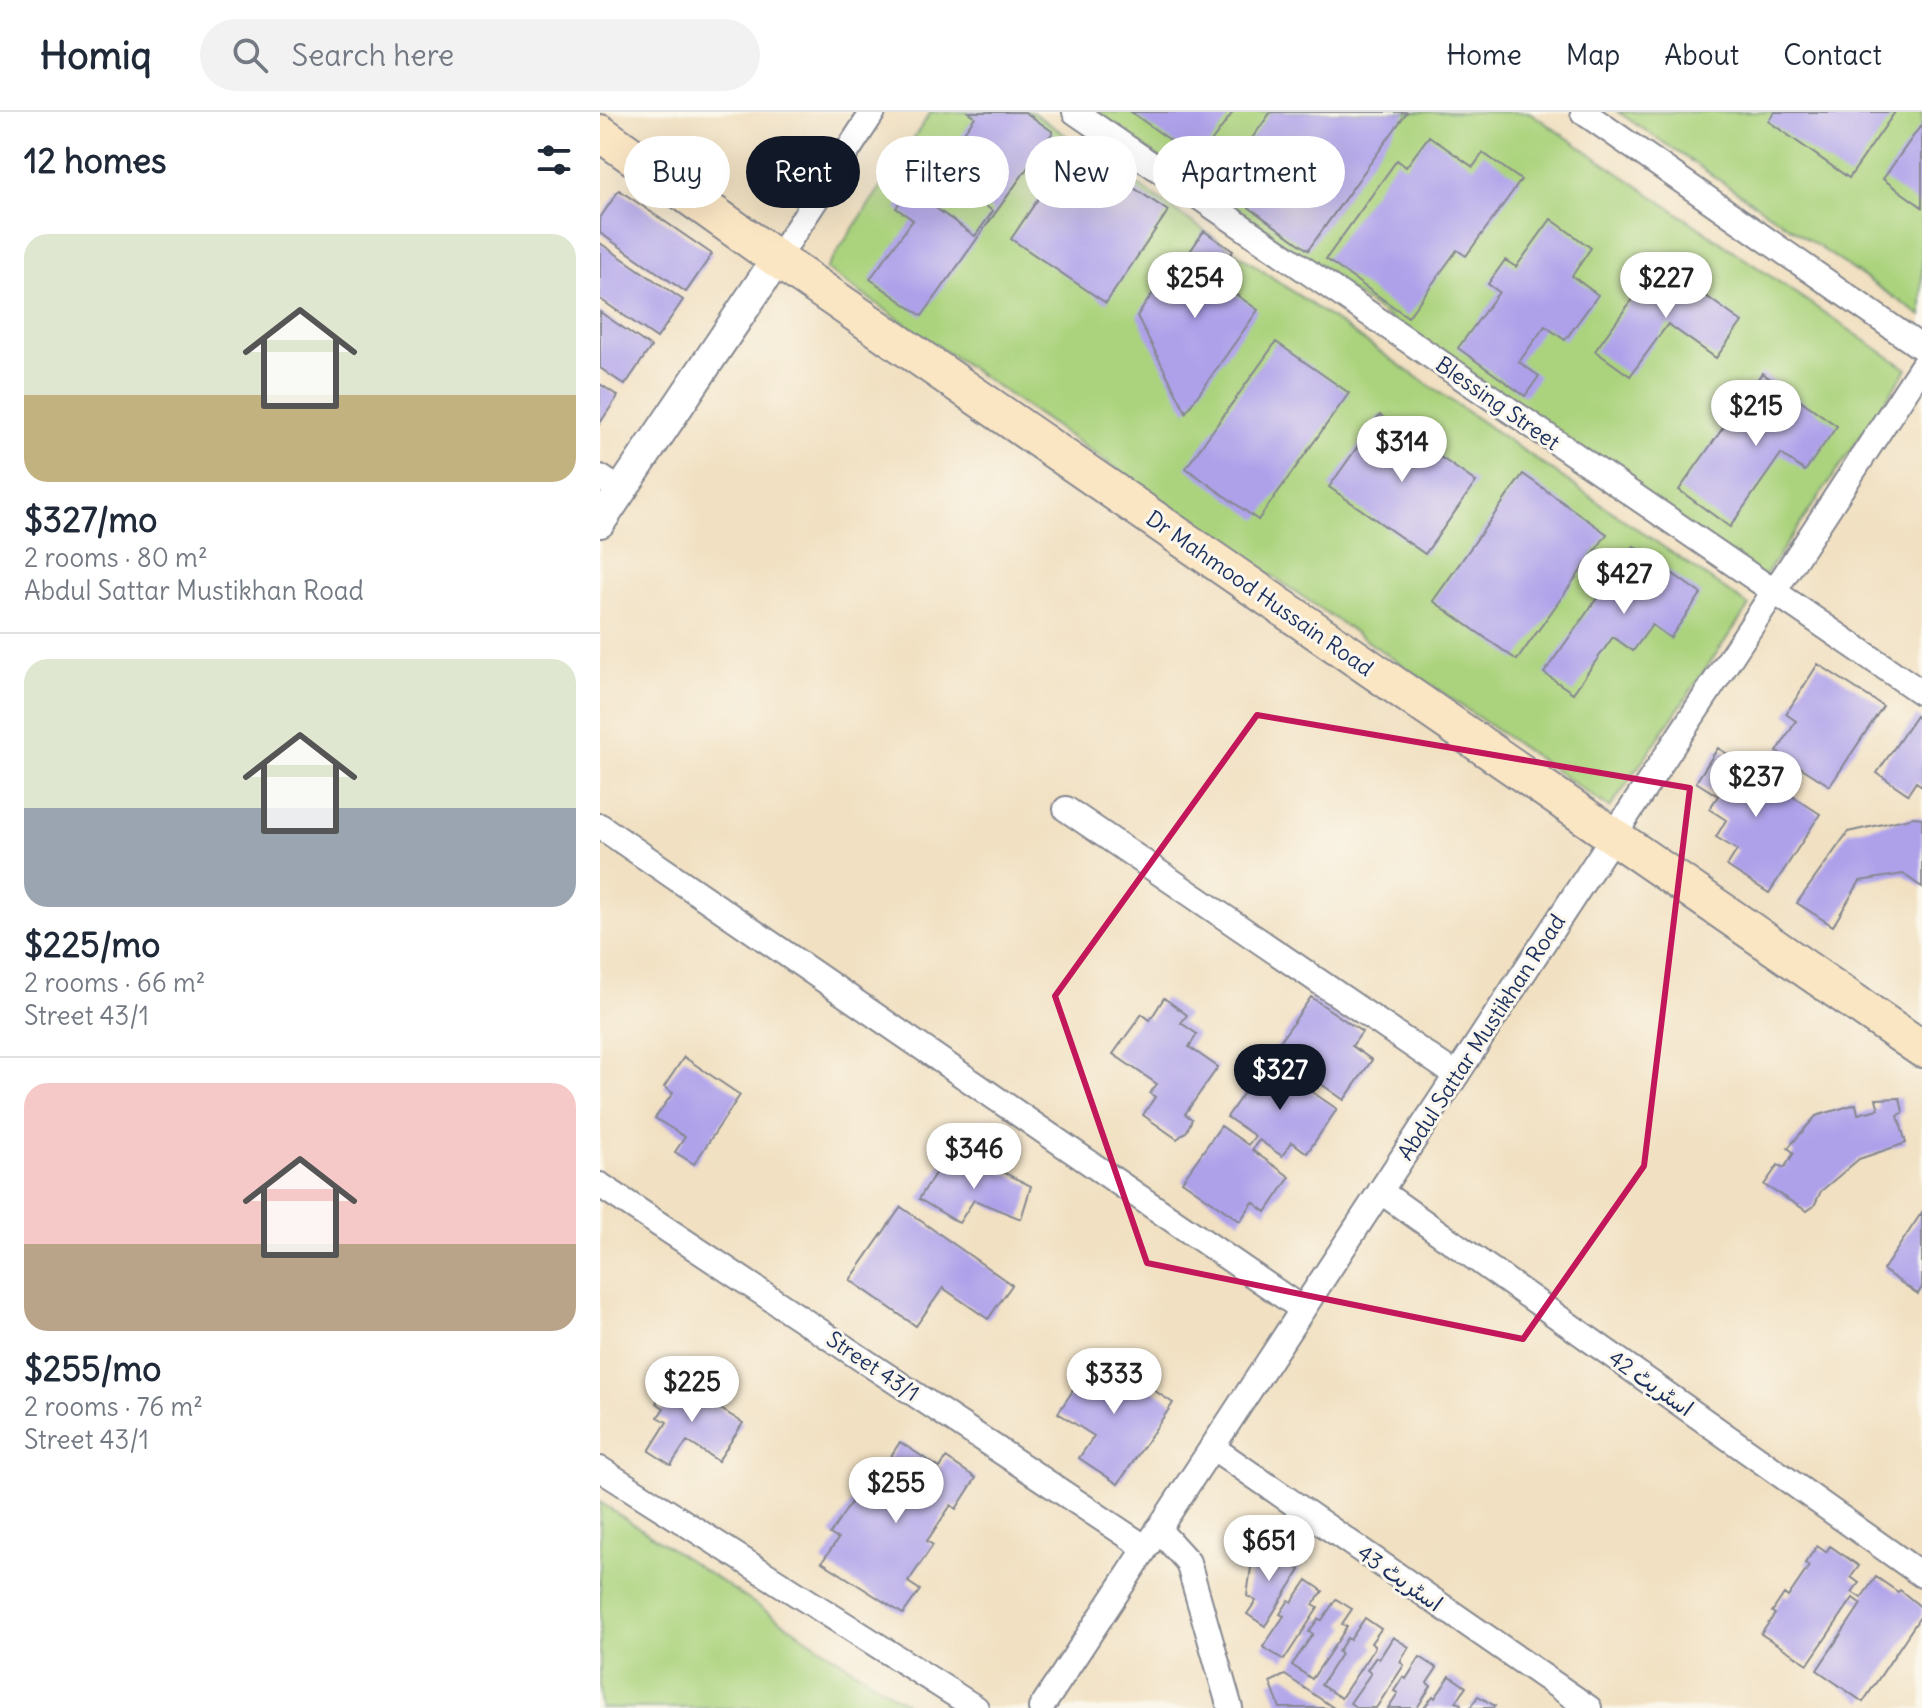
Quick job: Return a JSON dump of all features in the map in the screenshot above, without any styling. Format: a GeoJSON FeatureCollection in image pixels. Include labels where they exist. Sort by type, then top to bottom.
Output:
{"type":"FeatureCollection","features":[{"type":"Feature","properties":{"kind":"main road","name":"Dr Mahmood Hussain Road"},"geometry":{"type":"LineString","coordinates":[[600,133],[777,259],[1922,1049]]}},
{"type":"Feature","properties":{"kind":"street"},"geometry":{"type":"LineString","coordinates":[[600,522],[610,484],[777,259],[873,112]]}},
{"type":"Feature","properties":{"kind":"street","name":"Blessing Street"},"geometry":{"type":"LineString","coordinates":[[1075,112],[1922,693]]}},
{"type":"Feature","properties":{"kind":"street"},"geometry":{"type":"LineString","coordinates":[[1583,112],[1922,348]]}},
{"type":"Feature","properties":{"kind":"street","name":"Abdul Sattar Mustikhan Road"},"geometry":{"type":"LineString","coordinates":[[1041,1708],[1922,366]]}},
{"type":"Feature","properties":{"kind":"street"},"geometry":{"type":"LineString","coordinates":[[1066,809],[1456,1075]]}},
{"type":"Feature","properties":{"kind":"street"},"geometry":{"type":"LineString","coordinates":[[600,826],[1302,1309]]}},
{"type":"Feature","properties":{"kind":"street","name":"Street 43/1"},"geometry":{"type":"LineString","coordinates":[[600,1185],[1188,1562],[1230,1708]]}},
{"type":"Feature","properties":{"kind":"street","name":"اسٹریٹ 42"},"geometry":{"type":"LineString","coordinates":[[1380,1191],[1922,1575]]}},
{"type":"Feature","properties":{"kind":"street","name":"اسٹریٹ 43"},"geometry":{"type":"LineString","coordinates":[[1212,1447],[1589,1708]]}},
{"type":"Feature","properties":{"kind":"street"},"geometry":{"type":"LineString","coordinates":[[600,1469],[976,1708]]}},
{"type":"Feature","properties":{"kind":"highlighted area"},"geometry":{"type":"Polygon","coordinates":[[[1257,715],[1690,788],[1644,1166],[1523,1339],[1147,1263],[1055,996],[1257,715]]]}},
{"type":"Feature","properties":{"kind":"green space"},"geometry":{"type":"Polygon","coordinates":[[[931,112],[1032,112],[1067,136],[1025,136],[1025,208],[1137,208],[1137,184],[1153,195],[1153,208],[1171,208],[1749,606],[1610,808],[826,269],[876,194],[876,208],[1009,208],[1009,136],[915,136],[931,112]]]}},
{"type":"Feature","properties":{"kind":"green space"},"geometry":{"type":"Polygon","coordinates":[[[1093,112],[1529,112],[1907,369],[1763,578],[1231,208],[1345,208],[1345,136],[1153,136],[1153,154],[1137,143],[1137,136],[1128,136],[1093,112]]]}},
{"type":"Feature","properties":{"kind":"green space"},"geometry":{"type":"Polygon","coordinates":[[[1618,112],[1922,112],[1922,316],[1618,112]]]}},
{"type":"Feature","properties":{"kind":"green space"},"geometry":{"type":"Polygon","coordinates":[[[600,1502],[913,1708],[600,1708],[600,1502]]]}},
{"type":"Feature","properties":{"kind":"building"},"geometry":{"type":"Polygon","coordinates":[[[968,112],[1025,112],[1053,132],[1050,136],[1025,136],[1025,171],[1009,194],[1009,136],[961,136],[975,117],[968,112]]]}},
{"type":"Feature","properties":{"kind":"building"},"geometry":{"type":"Polygon","coordinates":[[[1131,112],[1233,112],[1216,136],[1164,136],[1131,112]]]}},
{"type":"Feature","properties":{"kind":"building"},"geometry":{"type":"Polygon","coordinates":[[[1271,112],[1407,112],[1345,198],[1345,136],[1254,136],[1271,112]]]}},
{"type":"Feature","properties":{"kind":"building"},"geometry":{"type":"Polygon","coordinates":[[[1775,112],[1895,112],[1849,178],[1768,121],[1775,112]]]}},
{"type":"Feature","properties":{"kind":"building"},"geometry":{"type":"Polygon","coordinates":[[[1922,124],[1922,207],[1883,179],[1922,124]]]}},
{"type":"Feature","properties":{"kind":"building"},"geometry":{"type":"Polygon","coordinates":[[[1429,136],[1473,167],[1483,153],[1521,180],[1466,256],[1457,250],[1408,317],[1326,259],[1397,160],[1406,167],[1429,136]]]}},
{"type":"Feature","properties":{"kind":"building"},"geometry":{"type":"Polygon","coordinates":[[[619,190],[624,193],[624,208],[645,208],[712,254],[686,292],[600,233],[600,218],[619,190]]]}},
{"type":"Feature","properties":{"kind":"building"},"geometry":{"type":"Polygon","coordinates":[[[1137,190],[1153,201],[1153,208],[1168,211],[1106,303],[1011,239],[1032,208],[1137,208],[1137,190]]]}},
{"type":"Feature","properties":{"kind":"building"},"geometry":{"type":"Polygon","coordinates":[[[896,208],[936,208],[975,236],[993,211],[988,208],[999,208],[922,316],[870,279],[913,220],[896,208]]]}},
{"type":"Feature","properties":{"kind":"building"},"geometry":{"type":"Polygon","coordinates":[[[1250,208],[1338,208],[1308,250],[1250,208]]]}},
{"type":"Feature","properties":{"kind":"building"},"geometry":{"type":"Polygon","coordinates":[[[1551,219],[1591,248],[1572,276],[1598,295],[1565,340],[1545,326],[1519,362],[1539,376],[1525,396],[1458,348],[1499,292],[1488,284],[1505,260],[1516,267],[1551,219]]]}},
{"type":"Feature","properties":{"kind":"building"},"geometry":{"type":"Polygon","coordinates":[[[1204,231],[1233,251],[1213,278],[1258,310],[1186,412],[1137,316],[1155,290],[1159,297],[1204,231]]]}},
{"type":"Feature","properties":{"kind":"building"},"geometry":{"type":"Polygon","coordinates":[[[600,243],[683,300],[657,338],[600,299],[600,243]]]}},
{"type":"Feature","properties":{"kind":"building"},"geometry":{"type":"Polygon","coordinates":[[[1659,262],[1742,322],[1716,358],[1668,324],[1630,376],[1595,351],[1659,262]]]}},
{"type":"Feature","properties":{"kind":"building"},"geometry":{"type":"Polygon","coordinates":[[[600,312],[651,347],[625,385],[600,368],[600,312]]]}},
{"type":"Feature","properties":{"kind":"building"},"geometry":{"type":"Polygon","coordinates":[[[1276,342],[1349,393],[1258,520],[1186,468],[1276,342]]]}},
{"type":"Feature","properties":{"kind":"building"},"geometry":{"type":"Polygon","coordinates":[[[1762,373],[1837,426],[1805,471],[1781,454],[1730,527],[1679,490],[1762,373]]]}},
{"type":"Feature","properties":{"kind":"building"},"geometry":{"type":"Polygon","coordinates":[[[600,384],[618,396],[600,423],[600,384]]]}},
{"type":"Feature","properties":{"kind":"building"},"geometry":{"type":"Polygon","coordinates":[[[1380,415],[1476,482],[1425,554],[1329,487],[1380,415]]]}},
{"type":"Feature","properties":{"kind":"building"},"geometry":{"type":"Polygon","coordinates":[[[1523,474],[1607,534],[1517,660],[1433,601],[1523,474]]]}},
{"type":"Feature","properties":{"kind":"building"},"geometry":{"type":"Polygon","coordinates":[[[1634,546],[1701,594],[1670,638],[1652,625],[1633,651],[1613,637],[1573,693],[1544,673],[1634,546]]]}},
{"type":"Feature","properties":{"kind":"building"},"geometry":{"type":"Polygon","coordinates":[[[1818,664],[1883,706],[1830,786],[1777,752],[1796,721],[1786,714],[1818,664]]]}},
{"type":"Feature","properties":{"kind":"building"},"geometry":{"type":"Polygon","coordinates":[[[1916,716],[1922,720],[1922,786],[1916,782],[1908,794],[1877,773],[1916,716]]]}},
{"type":"Feature","properties":{"kind":"building"},"geometry":{"type":"Polygon","coordinates":[[[1718,748],[1820,814],[1769,893],[1727,866],[1737,850],[1716,837],[1726,820],[1709,809],[1718,796],[1696,782],[1718,748]]]}},
{"type":"Feature","properties":{"kind":"building"},"geometry":{"type":"Polygon","coordinates":[[[1914,817],[1922,818],[1922,887],[1903,874],[1860,881],[1833,926],[1797,903],[1848,832],[1914,817]]]}},
{"type":"Feature","properties":{"kind":"building"},"geometry":{"type":"Polygon","coordinates":[[[1311,997],[1362,1032],[1352,1046],[1372,1060],[1344,1100],[1311,1077],[1305,1087],[1337,1109],[1307,1153],[1292,1142],[1282,1156],[1259,1140],[1252,1150],[1290,1177],[1266,1212],[1253,1202],[1240,1221],[1182,1181],[1221,1126],[1248,1145],[1255,1136],[1227,1117],[1268,1058],[1299,1080],[1305,1071],[1274,1050],[1311,997]]]}},
{"type":"Feature","properties":{"kind":"building"},"geometry":{"type":"Polygon","coordinates":[[[1164,998],[1187,1015],[1181,1023],[1197,1034],[1189,1047],[1218,1067],[1185,1114],[1192,1119],[1187,1131],[1177,1139],[1143,1115],[1155,1097],[1150,1093],[1157,1084],[1113,1054],[1142,1014],[1150,1020],[1164,998]]]}},
{"type":"Feature","properties":{"kind":"building"},"geometry":{"type":"Polygon","coordinates":[[[684,1057],[740,1095],[694,1164],[675,1152],[685,1137],[655,1118],[673,1093],[664,1087],[684,1057]]]}},
{"type":"Feature","properties":{"kind":"building"},"geometry":{"type":"Polygon","coordinates":[[[1900,1098],[1903,1112],[1898,1116],[1906,1143],[1859,1159],[1821,1191],[1814,1206],[1807,1211],[1764,1185],[1778,1165],[1784,1168],[1794,1153],[1788,1148],[1816,1116],[1856,1104],[1858,1114],[1879,1109],[1876,1099],[1900,1098]]]}},
{"type":"Feature","properties":{"kind":"building"},"geometry":{"type":"Polygon","coordinates":[[[944,1159],[991,1174],[993,1167],[1031,1186],[1021,1219],[974,1200],[959,1223],[919,1199],[944,1159]]]}},
{"type":"Feature","properties":{"kind":"building"},"geometry":{"type":"Polygon","coordinates":[[[901,1207],[1012,1285],[988,1319],[943,1288],[916,1326],[850,1280],[901,1207]]]}},
{"type":"Feature","properties":{"kind":"building"},"geometry":{"type":"Polygon","coordinates":[[[1922,1212],[1922,1287],[1918,1294],[1883,1270],[1922,1212]]]}},
{"type":"Feature","properties":{"kind":"building"},"geometry":{"type":"Polygon","coordinates":[[[1098,1353],[1173,1403],[1118,1484],[1079,1458],[1094,1436],[1058,1413],[1098,1353]]]}},
{"type":"Feature","properties":{"kind":"building"},"geometry":{"type":"Polygon","coordinates":[[[672,1378],[743,1423],[718,1461],[687,1441],[671,1465],[649,1451],[667,1422],[658,1417],[664,1408],[656,1403],[672,1378]]]}},
{"type":"Feature","properties":{"kind":"building"},"geometry":{"type":"Polygon","coordinates":[[[900,1442],[940,1468],[946,1458],[976,1478],[956,1509],[951,1505],[927,1541],[933,1545],[908,1582],[920,1590],[903,1614],[822,1562],[838,1539],[830,1534],[858,1492],[865,1496],[900,1442]]]}},
{"type":"Feature","properties":{"kind":"building"},"geometry":{"type":"Polygon","coordinates":[[[1263,1545],[1300,1570],[1265,1626],[1247,1614],[1256,1601],[1247,1596],[1252,1560],[1263,1545]]]}},
{"type":"Feature","properties":{"kind":"building"},"geometry":{"type":"Polygon","coordinates":[[[1817,1546],[1826,1552],[1830,1546],[1859,1566],[1851,1577],[1859,1583],[1852,1592],[1861,1598],[1876,1577],[1898,1592],[1900,1590],[1922,1608],[1922,1614],[1863,1702],[1817,1670],[1861,1604],[1853,1598],[1808,1664],[1761,1634],[1784,1594],[1788,1597],[1809,1566],[1805,1563],[1817,1546]]]}},
{"type":"Feature","properties":{"kind":"building"},"geometry":{"type":"Polygon","coordinates":[[[1307,1580],[1323,1591],[1313,1605],[1318,1608],[1284,1660],[1263,1647],[1284,1616],[1280,1614],[1289,1600],[1292,1602],[1307,1580]]]}},
{"type":"Feature","properties":{"kind":"building"},"geometry":{"type":"Polygon","coordinates":[[[1336,1599],[1352,1609],[1342,1624],[1347,1627],[1312,1679],[1292,1665],[1313,1634],[1309,1632],[1318,1619],[1322,1620],[1336,1599]]]}},
{"type":"Feature","properties":{"kind":"building"},"geometry":{"type":"Polygon","coordinates":[[[1365,1618],[1381,1629],[1371,1643],[1375,1647],[1341,1698],[1321,1685],[1341,1654],[1338,1652],[1347,1638],[1350,1640],[1365,1618]]]}},
{"type":"Feature","properties":{"kind":"building"},"geometry":{"type":"Polygon","coordinates":[[[1393,1637],[1409,1647],[1400,1662],[1404,1665],[1376,1708],[1357,1708],[1350,1703],[1371,1673],[1367,1670],[1376,1657],[1379,1659],[1393,1637]]]}},
{"type":"Feature","properties":{"kind":"building"},"geometry":{"type":"Polygon","coordinates":[[[1420,1657],[1437,1668],[1427,1683],[1431,1686],[1417,1708],[1388,1708],[1398,1693],[1394,1691],[1420,1657]]]}},
{"type":"Feature","properties":{"kind":"building"},"geometry":{"type":"Polygon","coordinates":[[[1285,1675],[1334,1708],[1280,1708],[1270,1682],[1285,1675]]]}},
{"type":"Feature","properties":{"kind":"building"},"geometry":{"type":"Polygon","coordinates":[[[1450,1676],[1466,1687],[1456,1702],[1461,1704],[1458,1708],[1424,1708],[1433,1696],[1435,1698],[1450,1676]]]}},
{"type":"Feature","properties":{"kind":"building"},"geometry":{"type":"Polygon","coordinates":[[[1478,1696],[1495,1706],[1470,1708],[1478,1696]]]}}]}
